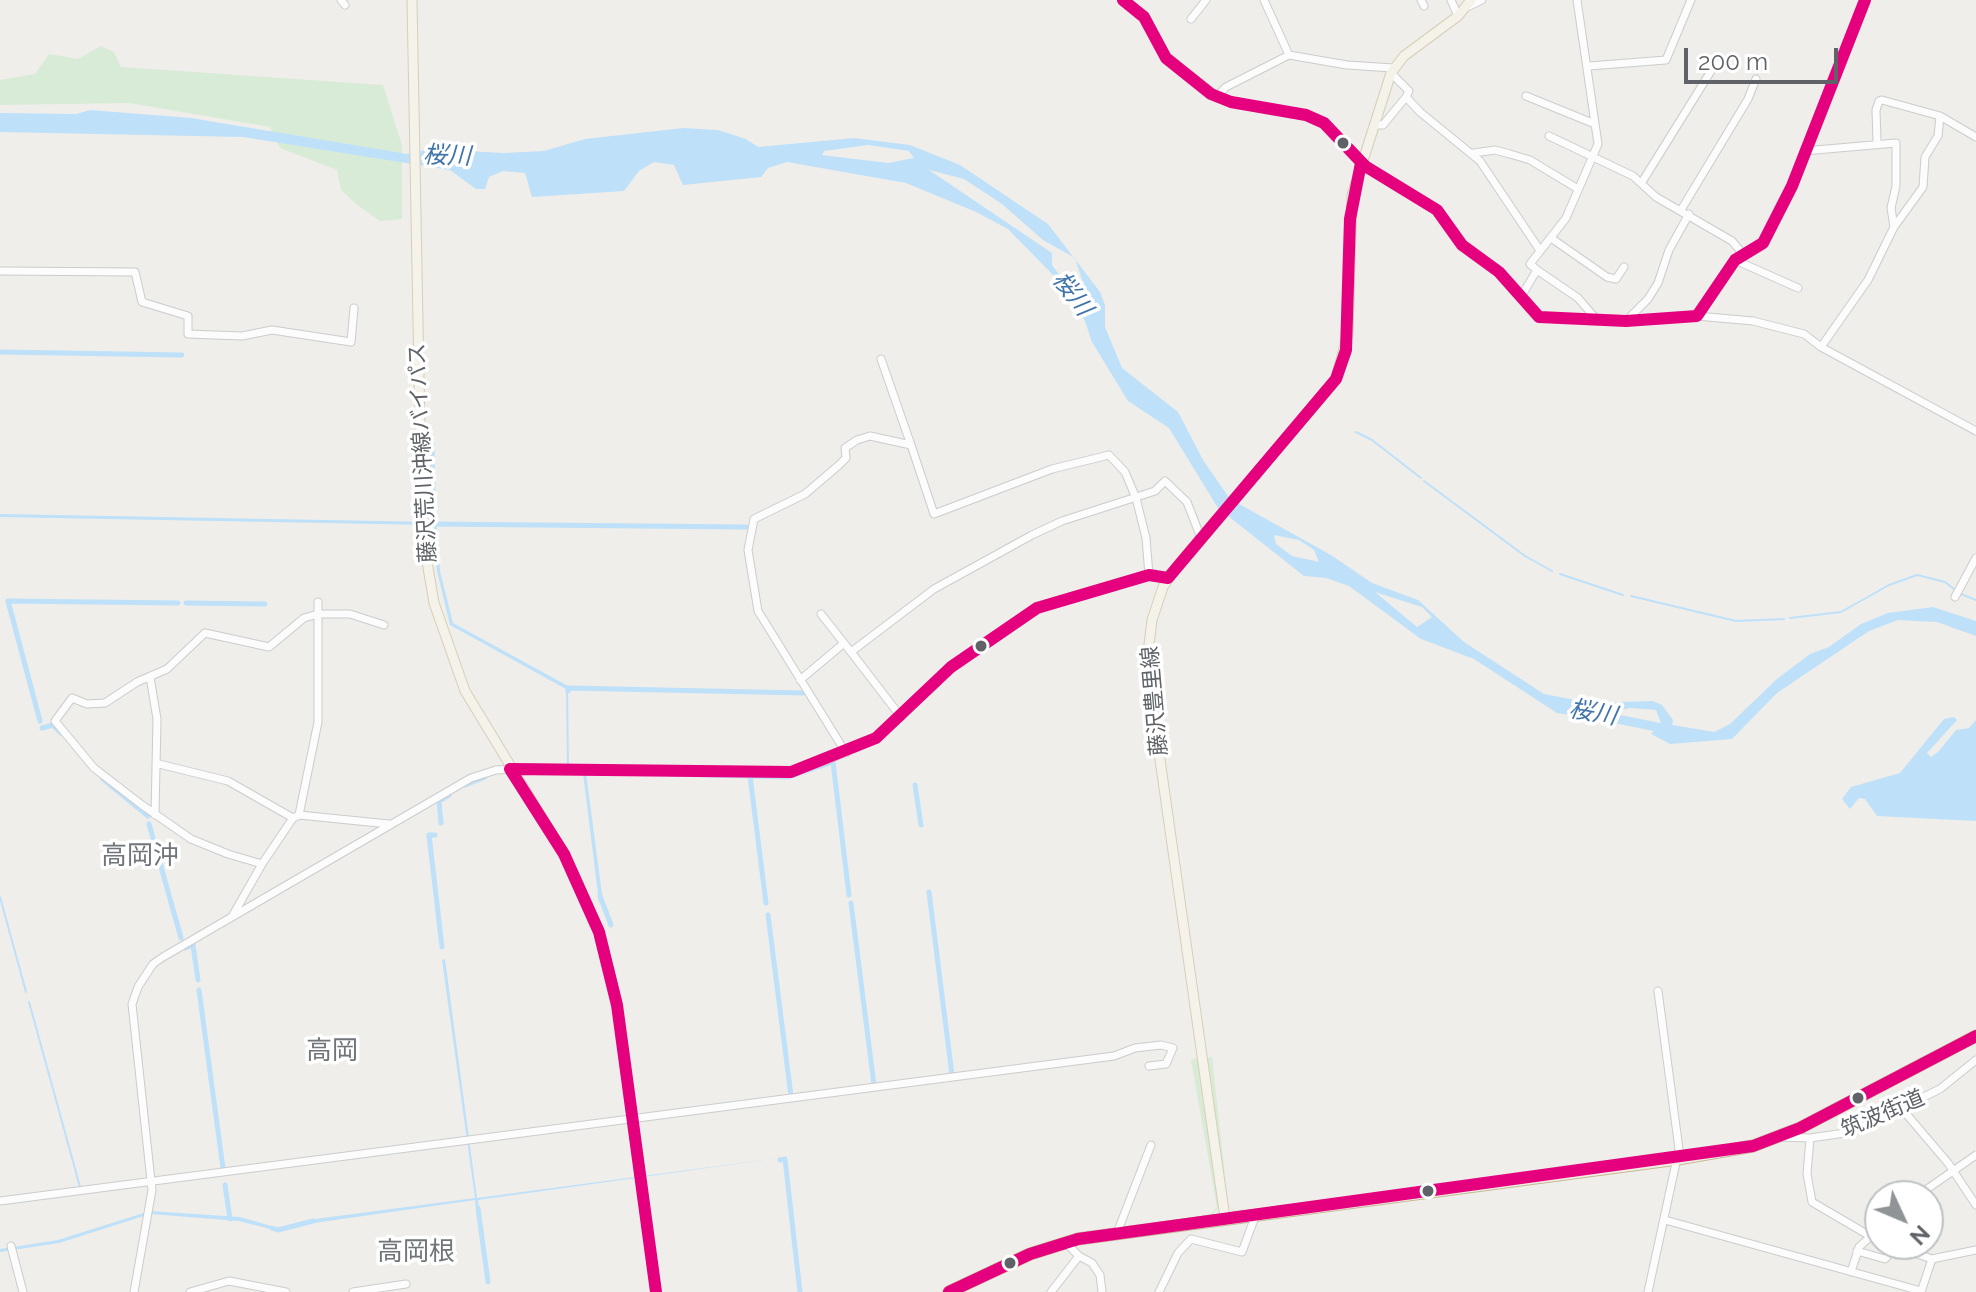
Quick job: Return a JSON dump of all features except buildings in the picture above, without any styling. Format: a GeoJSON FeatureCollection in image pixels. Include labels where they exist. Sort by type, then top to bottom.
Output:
{"type":"FeatureCollection","features":[{"type":"Feature","properties":{"kind":"highway","name":"筑波街道"},"geometry":{"type":"LineString","coordinates":[[956,1290],[1064,1242],[1730,1151],[1780,1137],[1976,1036]]}},
{"type":"Feature","properties":{"kind":"main road","name":"藤沢荒川沖線バイパス"},"geometry":{"type":"LineString","coordinates":[[412,0],[423,525],[434,603],[465,691],[564,854],[599,932],[617,1005],[656,1292]]}},
{"type":"Feature","properties":{"kind":"main road","name":"藤沢豊里線"},"geometry":{"type":"LineString","coordinates":[[1225,1218],[1147,661],[1152,620],[1168,578],[1332,386],[1346,350],[1351,207],[1361,163],[1392,71],[1412,49],[1458,16],[1469,3]]}},
{"type":"Feature","properties":{"kind":"street"},"geometry":{"type":"LineString","coordinates":[[1123,0],[1144,17],[1166,58],[1216,97],[1317,119],[1361,163],[1437,210],[1462,245],[1522,295],[1539,317],[1626,321],[1697,316],[1776,326],[1804,334],[1821,347],[1976,431]]}},
{"type":"Feature","properties":{"kind":"street"},"geometry":{"type":"LineString","coordinates":[[1191,19],[1206,0]]}},
{"type":"Feature","properties":{"kind":"street"},"geometry":{"type":"LineString","coordinates":[[1264,0],[1289,55]]}},
{"type":"Feature","properties":{"kind":"street"},"geometry":{"type":"LineString","coordinates":[[1451,0],[1458,16]]}},
{"type":"Feature","properties":{"kind":"street"},"geometry":{"type":"LineString","coordinates":[[1469,3],[1482,0]]}},
{"type":"Feature","properties":{"kind":"street"},"geometry":{"type":"LineString","coordinates":[[1577,0],[1598,144],[1566,218],[1530,264],[1578,298],[1597,320]]}},
{"type":"Feature","properties":{"kind":"street"},"geometry":{"type":"LineString","coordinates":[[1589,66],[1666,60],[1691,0]]}},
{"type":"Feature","properties":{"kind":"street"},"geometry":{"type":"LineString","coordinates":[[1697,316],[1735,260],[1765,239],[1792,186],[1865,0]]}},
{"type":"Feature","properties":{"kind":"street"},"geometry":{"type":"LineString","coordinates":[[1216,97],[1226,87],[1289,55],[1392,71],[1409,91],[1383,125],[1374,125]]}},
{"type":"Feature","properties":{"kind":"street"},"geometry":{"type":"LineString","coordinates":[[1642,182],[1716,63]]}},
{"type":"Feature","properties":{"kind":"street"},"geometry":{"type":"LineString","coordinates":[[1626,321],[1648,299],[1658,283],[1685,212],[1756,79]]}},
{"type":"Feature","properties":{"kind":"street"},"geometry":{"type":"LineString","coordinates":[[1526,96],[1595,124]]}},
{"type":"Feature","properties":{"kind":"street"},"geometry":{"type":"LineString","coordinates":[[1406,97],[1474,153],[1539,249]]}},
{"type":"Feature","properties":{"kind":"street"},"geometry":{"type":"LineString","coordinates":[[1877,142],[1879,101],[1940,116],[1976,137]]}},
{"type":"Feature","properties":{"kind":"street"},"geometry":{"type":"LineString","coordinates":[[1821,347],[1879,263],[1894,227],[1923,187],[1925,157],[1938,136],[1940,116]]}},
{"type":"Feature","properties":{"kind":"street"},"geometry":{"type":"LineString","coordinates":[[1549,136],[1642,182],[1656,197],[1732,241],[1743,254]]}},
{"type":"Feature","properties":{"kind":"street"},"geometry":{"type":"LineString","coordinates":[[1804,151],[1831,151],[1877,142],[1893,142],[1898,146],[1891,208],[1894,227]]}},
{"type":"Feature","properties":{"kind":"street"},"geometry":{"type":"LineString","coordinates":[[1474,153],[1495,150],[1520,157],[1578,189]]}},
{"type":"Feature","properties":{"kind":"street"},"geometry":{"type":"LineString","coordinates":[[1551,238],[1607,277],[1616,279],[1624,267]]}},
{"type":"Feature","properties":{"kind":"street"},"geometry":{"type":"LineString","coordinates":[[1735,260],[1798,288]]}},
{"type":"Feature","properties":{"kind":"street"},"geometry":{"type":"LineString","coordinates":[[1522,295],[1537,270]]}},
{"type":"Feature","properties":{"kind":"street"},"geometry":{"type":"LineString","coordinates":[[0,271],[135,272],[142,302],[188,316],[188,334],[242,336],[272,330],[351,342],[354,308]]}},
{"type":"Feature","properties":{"kind":"street"},"geometry":{"type":"LineString","coordinates":[[881,359],[934,514],[1052,469],[1109,455],[1125,472],[1136,498],[1146,538],[1149,575]]}},
{"type":"Feature","properties":{"kind":"street"},"geometry":{"type":"LineString","coordinates":[[846,753],[758,611],[748,550],[754,519],[805,494],[846,458],[845,448],[857,440],[870,436],[911,445]]}},
{"type":"Feature","properties":{"kind":"street"},"geometry":{"type":"LineString","coordinates":[[851,652],[934,589],[1032,535],[1062,521],[1155,491],[1165,481],[1187,502],[1202,537]]}},
{"type":"Feature","properties":{"kind":"street"},"geometry":{"type":"LineString","coordinates":[[1955,597],[1976,558]]}},
{"type":"Feature","properties":{"kind":"street"},"geometry":{"type":"LineString","coordinates":[[134,1292],[151,1181],[131,1017],[135,993],[153,964],[471,778],[510,769],[779,773],[846,753],[876,738],[951,667],[1022,616],[1052,602],[1149,575],[1168,578]]}},
{"type":"Feature","properties":{"kind":"street"},"geometry":{"type":"LineString","coordinates":[[232,917],[262,864],[296,816],[318,722],[318,602]]}},
{"type":"Feature","properties":{"kind":"street"},"geometry":{"type":"LineString","coordinates":[[262,864],[191,839],[155,815],[94,768],[55,721],[72,698],[87,704],[105,703],[179,660],[198,636],[205,633],[269,647],[304,618],[318,614],[350,614],[384,625]]}},
{"type":"Feature","properties":{"kind":"street"},"geometry":{"type":"LineString","coordinates":[[821,614],[901,717]]}},
{"type":"Feature","properties":{"kind":"street"},"geometry":{"type":"LineString","coordinates":[[800,680],[843,644]]}},
{"type":"Feature","properties":{"kind":"street"},"geometry":{"type":"LineString","coordinates":[[150,677],[159,764],[155,815]]}},
{"type":"Feature","properties":{"kind":"street"},"geometry":{"type":"LineString","coordinates":[[159,764],[228,781],[296,816],[389,824]]}},
{"type":"Feature","properties":{"kind":"street"},"geometry":{"type":"LineString","coordinates":[[1648,1292],[1678,1159],[1658,991]]}},
{"type":"Feature","properties":{"kind":"street"},"geometry":{"type":"LineString","coordinates":[[0,1201],[1114,1056],[1135,1048],[1161,1045],[1173,1048],[1166,1064],[1149,1066]]}},
{"type":"Feature","properties":{"kind":"street","name":"筑波街道"},"geometry":{"type":"LineString","coordinates":[[1780,1137],[1810,1138],[1852,1132],[1940,1089],[1976,1060]]}},
{"type":"Feature","properties":{"kind":"street"},"geometry":{"type":"LineString","coordinates":[[1902,1109],[1976,1205]]}},
{"type":"Feature","properties":{"kind":"street"},"geometry":{"type":"LineString","coordinates":[[1810,1138],[1807,1174],[1812,1202],[1864,1232]]}},
{"type":"Feature","properties":{"kind":"street"},"geometry":{"type":"LineString","coordinates":[[1117,1233],[1151,1145]]}},
{"type":"Feature","properties":{"kind":"street"},"geometry":{"type":"LineString","coordinates":[[1939,1180],[1976,1155]]}},
{"type":"Feature","properties":{"kind":"street"},"geometry":{"type":"LineString","coordinates":[[1159,1292],[1178,1253],[1191,1239],[1242,1252],[1256,1214]]}},
{"type":"Feature","properties":{"kind":"street"},"geometry":{"type":"LineString","coordinates":[[1665,1220],[1921,1292],[1932,1260]]}},
{"type":"Feature","properties":{"kind":"street"},"geometry":{"type":"LineString","coordinates":[[1064,1242],[1092,1263],[1100,1275],[1102,1292]]}},
{"type":"Feature","properties":{"kind":"street"},"geometry":{"type":"LineString","coordinates":[[1851,1272],[1857,1251],[1864,1243]]}},
{"type":"Feature","properties":{"kind":"street"},"geometry":{"type":"LineString","coordinates":[[12,1248],[23,1292]]}},
{"type":"Feature","properties":{"kind":"street"},"geometry":{"type":"LineString","coordinates":[[1944,1257],[1976,1250]]}},
{"type":"Feature","properties":{"kind":"street"},"geometry":{"type":"LineString","coordinates":[[1857,1251],[1864,1253]]}},
{"type":"Feature","properties":{"kind":"street"},"geometry":{"type":"LineString","coordinates":[[1051,1292],[1079,1256]]}},
{"type":"Feature","properties":{"kind":"street"},"geometry":{"type":"LineString","coordinates":[[190,1292],[229,1281],[286,1292]]}},
{"type":"Feature","properties":{"kind":"street"},"geometry":{"type":"LineString","coordinates":[[353,1292],[402,1287]]}},
{"type":"Feature","properties":{"kind":"green space"},"geometry":{"type":"Polygon","coordinates":[[[101,46],[114,52],[121,67],[383,85],[402,145],[402,219],[380,221],[341,190],[337,170],[280,148],[270,127],[129,103],[0,105],[0,80],[35,74],[49,54],[78,59],[101,46]]]}},
{"type":"Feature","properties":{"kind":"green space"},"geometry":{"type":"Polygon","coordinates":[[[1212,1057],[1228,1204],[1233,1210],[1251,1209],[1233,1211],[1227,1204],[1206,1058],[1212,1057]]]}},
{"type":"Feature","properties":{"kind":"green space"},"geometry":{"type":"Polygon","coordinates":[[[1198,1058],[1219,1207],[1212,1215],[1185,1219],[1211,1214],[1217,1207],[1191,1060],[1198,1058]]]}},
{"type":"Feature","properties":{"kind":"water"},"geometry":{"type":"Polygon","coordinates":[[[90,110],[191,118],[407,154],[430,149],[503,153],[544,151],[585,139],[683,128],[718,130],[746,139],[758,147],[854,138],[910,145],[960,165],[1048,224],[1073,257],[1043,240],[1002,204],[964,179],[929,170],[1052,253],[1052,265],[1068,287],[1082,280],[1076,260],[1100,292],[1105,305],[1105,327],[1122,368],[1178,412],[1203,460],[1230,499],[1331,555],[1372,583],[1418,600],[1464,642],[1544,694],[1591,703],[1653,701],[1662,705],[1673,720],[1672,725],[1714,732],[1730,724],[1778,678],[1810,654],[1829,647],[1861,624],[1888,613],[1933,607],[1976,621],[1976,636],[1937,622],[1898,620],[1869,631],[1777,693],[1732,739],[1670,744],[1651,734],[1661,723],[1656,710],[1630,708],[1590,718],[1557,713],[1474,659],[1421,639],[1349,586],[1326,578],[1304,576],[1218,508],[1169,428],[1128,401],[1092,342],[1085,321],[1054,276],[1008,229],[906,183],[787,162],[768,168],[761,177],[683,185],[674,165],[654,162],[639,171],[624,191],[532,197],[525,173],[503,171],[489,177],[485,189],[476,189],[450,170],[243,137],[0,132],[0,113],[76,114],[90,110]],[[868,145],[824,151],[822,155],[888,163],[914,158],[909,151],[868,145]],[[1274,535],[1276,544],[1292,556],[1319,562],[1314,550],[1299,540],[1274,535]],[[1375,592],[1417,627],[1432,617],[1422,607],[1375,592]]]}},
{"type":"Feature","properties":{"kind":"water"},"geometry":{"type":"Polygon","coordinates":[[[431,488],[434,488],[440,571],[453,623],[568,686],[569,768],[669,772],[670,775],[586,773],[603,902],[599,902],[583,773],[537,774],[536,771],[567,769],[566,689],[450,625],[437,571],[433,525],[0,517],[0,514],[432,522],[431,488]]]}},
{"type":"Feature","properties":{"kind":"water"},"geometry":{"type":"Polygon","coordinates":[[[1954,717],[1957,720],[1927,753],[1931,757],[1956,730],[1969,728],[1976,720],[1976,821],[1877,816],[1865,799],[1859,798],[1850,809],[1842,799],[1851,787],[1900,773],[1944,719],[1954,717]]]}},
{"type":"Feature","properties":{"kind":"water"},"geometry":{"type":"Polygon","coordinates":[[[445,959],[477,1198],[786,1157],[478,1200],[479,1208],[476,1209],[475,1200],[307,1224],[307,1220],[475,1198],[442,960],[445,959]]]}},
{"type":"Feature","properties":{"kind":"water"},"geometry":{"type":"Polygon","coordinates":[[[150,1211],[240,1217],[278,1228],[278,1231],[239,1221],[150,1214],[59,1243],[0,1252],[0,1249],[58,1240],[150,1211]]]}},
{"type":"Feature","properties":{"kind":"waterway"},"geometry":{"type":"LineString","coordinates":[[0,352],[182,355]]}},
{"type":"Feature","properties":{"kind":"waterway"},"geometry":{"type":"LineString","coordinates":[[1356,432],[1372,440],[1421,478]]}},
{"type":"Feature","properties":{"kind":"waterway"},"geometry":{"type":"LineString","coordinates":[[432,444],[433,494]]}},
{"type":"Feature","properties":{"kind":"waterway"},"geometry":{"type":"LineString","coordinates":[[1424,481],[1525,556],[1552,571]]}},
{"type":"Feature","properties":{"kind":"waterway"},"geometry":{"type":"LineString","coordinates":[[432,524],[746,527]]}},
{"type":"Feature","properties":{"kind":"waterway"},"geometry":{"type":"LineString","coordinates":[[1560,574],[1623,595]]}},
{"type":"Feature","properties":{"kind":"waterway"},"geometry":{"type":"LineString","coordinates":[[1790,618],[1841,612],[1889,585],[1917,575],[1945,582],[1954,589]]}},
{"type":"Feature","properties":{"kind":"waterway"},"geometry":{"type":"LineString","coordinates":[[1961,594],[1976,600]]}},
{"type":"Feature","properties":{"kind":"waterway"},"geometry":{"type":"LineString","coordinates":[[1631,596],[1736,621],[1784,619]]}},
{"type":"Feature","properties":{"kind":"waterway"},"geometry":{"type":"LineString","coordinates":[[40,721],[8,601],[178,603]]}},
{"type":"Feature","properties":{"kind":"waterway"},"geometry":{"type":"LineString","coordinates":[[186,603],[265,604]]}},
{"type":"Feature","properties":{"kind":"waterway"},"geometry":{"type":"LineString","coordinates":[[568,691],[568,688],[804,693]]}},
{"type":"Feature","properties":{"kind":"waterway","name":"桜川"},"geometry":{"type":"LineString","coordinates":[[1587,713],[1667,729]]}},
{"type":"Feature","properties":{"kind":"waterway"},"geometry":{"type":"LineString","coordinates":[[42,728],[53,725],[61,733]]}},
{"type":"Feature","properties":{"kind":"waterway"},"geometry":{"type":"LineString","coordinates":[[750,776],[788,777],[833,762],[849,895]]}},
{"type":"Feature","properties":{"kind":"waterway"},"geometry":{"type":"LineString","coordinates":[[670,774],[750,776],[766,903]]}},
{"type":"Feature","properties":{"kind":"waterway"},"geometry":{"type":"LineString","coordinates":[[465,785],[485,777]]}},
{"type":"Feature","properties":{"kind":"waterway"},"geometry":{"type":"LineString","coordinates":[[103,779],[148,816]]}},
{"type":"Feature","properties":{"kind":"waterway"},"geometry":{"type":"LineString","coordinates":[[915,785],[921,825]]}},
{"type":"Feature","properties":{"kind":"waterway"},"geometry":{"type":"LineString","coordinates":[[441,823],[439,801],[449,795]]}},
{"type":"Feature","properties":{"kind":"waterway"},"geometry":{"type":"LineString","coordinates":[[149,824],[181,938]]}},
{"type":"Feature","properties":{"kind":"waterway"},"geometry":{"type":"LineString","coordinates":[[435,835],[429,835],[442,947]]}},
{"type":"Feature","properties":{"kind":"waterway"},"geometry":{"type":"LineString","coordinates":[[929,892],[952,1075]]}},
{"type":"Feature","properties":{"kind":"waterway"},"geometry":{"type":"LineString","coordinates":[[600,896],[611,925]]}},
{"type":"Feature","properties":{"kind":"waterway"},"geometry":{"type":"LineString","coordinates":[[0,897],[26,992]]}},
{"type":"Feature","properties":{"kind":"waterway"},"geometry":{"type":"LineString","coordinates":[[851,903],[874,1085]]}},
{"type":"Feature","properties":{"kind":"waterway"},"geometry":{"type":"LineString","coordinates":[[768,915],[791,1096]]}},
{"type":"Feature","properties":{"kind":"waterway"},"geometry":{"type":"LineString","coordinates":[[185,948],[193,945],[198,980]]}},
{"type":"Feature","properties":{"kind":"waterway"},"geometry":{"type":"LineString","coordinates":[[199,990],[223,1168]]}},
{"type":"Feature","properties":{"kind":"waterway"},"geometry":{"type":"LineString","coordinates":[[29,1002],[80,1187]]}},
{"type":"Feature","properties":{"kind":"waterway"},"geometry":{"type":"LineString","coordinates":[[780,1160],[785,1159],[800,1292]]}},
{"type":"Feature","properties":{"kind":"waterway"},"geometry":{"type":"LineString","coordinates":[[225,1185],[230,1219]]}},
{"type":"Feature","properties":{"kind":"waterway"},"geometry":{"type":"LineString","coordinates":[[478,1208],[488,1282]]}},
{"type":"Feature","properties":{"kind":"waterway"},"geometry":{"type":"LineString","coordinates":[[272,1228],[278,1230],[313,1221]]}},
{"type":"Feature","properties":{"kind":"transit line"},"geometry":{"type":"LineString","coordinates":[[1123,0],[1144,17],[1166,58],[1211,94],[1231,102],[1306,115],[1324,123],[1365,166],[1437,210],[1462,245],[1499,272],[1539,317],[1626,321],[1697,316],[1735,260],[1763,243],[1792,186],[1865,0]]}},
{"type":"Feature","properties":{"kind":"transit line"},"geometry":{"type":"LineString","coordinates":[[1168,578],[1336,379],[1346,350],[1350,219],[1361,163]]}},
{"type":"Feature","properties":{"kind":"transit line"},"geometry":{"type":"LineString","coordinates":[[510,769],[791,772],[876,738],[951,667],[1037,608],[1149,575],[1168,578]]}},
{"type":"Feature","properties":{"kind":"transit line"},"geometry":{"type":"LineString","coordinates":[[510,769],[564,854],[599,932],[617,1005],[656,1292]]}},
{"type":"Feature","properties":{"kind":"transit line"},"geometry":{"type":"LineString","coordinates":[[949,1292],[1030,1254],[1078,1239],[1753,1146],[1800,1128],[1976,1036]]}},
{"type":"Feature","properties":{"kind":"district","name":"高岡沖"},"geometry":{"type":"Point","coordinates":[140,856]}},
{"type":"Feature","properties":{"kind":"district","name":"高岡"},"geometry":{"type":"Point","coordinates":[332,1051]}},
{"type":"Feature","properties":{"kind":"district","name":"高岡根"},"geometry":{"type":"Point","coordinates":[416,1252]}}]}
